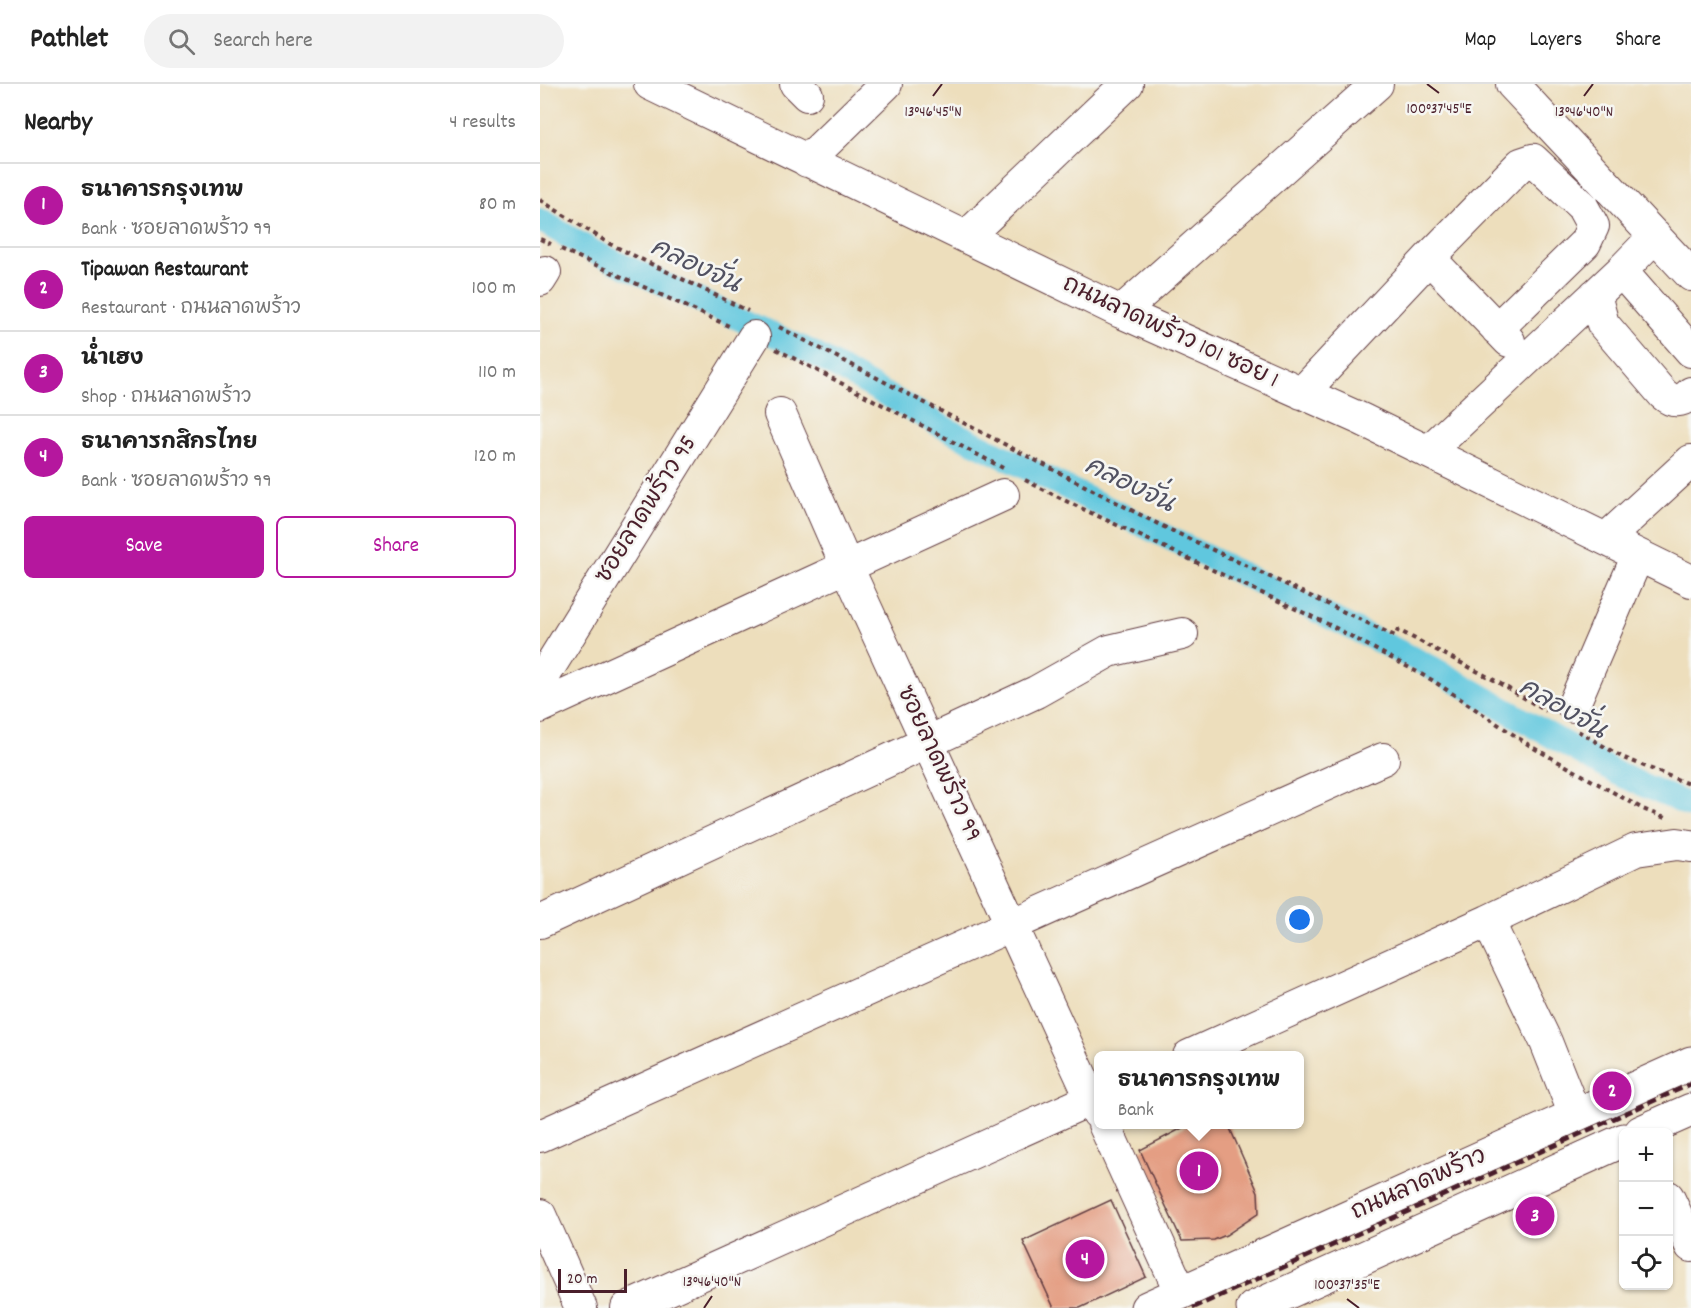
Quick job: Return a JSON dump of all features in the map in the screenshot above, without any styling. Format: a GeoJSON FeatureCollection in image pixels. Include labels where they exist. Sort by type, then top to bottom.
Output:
{"type":"FeatureCollection","features":[{"type":"Feature","properties":{"kind":"main road","name":"ถนนลาดพร้าว"},"geometry":{"type":"LineString","coordinates":[[1147,1308],[1691,1063]]}},
{"type":"Feature","properties":{"kind":"main road"},"geometry":{"type":"LineString","coordinates":[[1650,1128],[1691,1110]]}},
{"type":"Feature","properties":{"kind":"main road","name":"ถนนลาดพร้าว"},"geometry":{"type":"LineString","coordinates":[[1253,1308],[1619,1142]]}},
{"type":"Feature","properties":{"kind":"street","name":"ถนนลาดพร้าว 101 ซอย 1"},"geometry":{"type":"LineString","coordinates":[[650,84],[1121,312],[1428,452],[1691,581]]}},
{"type":"Feature","properties":{"kind":"street"},"geometry":{"type":"LineString","coordinates":[[807,160],[886,84]]}},
{"type":"Feature","properties":{"kind":"street"},"geometry":{"type":"LineString","coordinates":[[966,237],[1127,84]]}},
{"type":"Feature","properties":{"kind":"street"},"geometry":{"type":"LineString","coordinates":[[1121,312],[1377,84]]}},
{"type":"Feature","properties":{"kind":"street"},"geometry":{"type":"LineString","coordinates":[[1512,84],[1691,275]]}},
{"type":"Feature","properties":{"kind":"street"},"geometry":{"type":"LineString","coordinates":[[1302,393],[1429,258],[1521,164],[1533,160],[1544,168],[1582,206],[1593,226],[1585,243],[1549,280],[1503,335],[1429,258]]}},
{"type":"Feature","properties":{"kind":"street"},"geometry":{"type":"LineString","coordinates":[[1428,452],[1621,271],[1655,236]]}},
{"type":"Feature","properties":{"kind":"street"},"geometry":{"type":"LineString","coordinates":[[1621,271],[1691,351]]}},
{"type":"Feature","properties":{"kind":"street"},"geometry":{"type":"LineString","coordinates":[[1549,280],[1587,303],[1668,398],[1677,401],[1684,400],[1691,393]]}},
{"type":"Feature","properties":{"kind":"street","name":"ซอยลาดพร้าว 95"},"geometry":{"type":"LineString","coordinates":[[540,682],[760,325]]}},
{"type":"Feature","properties":{"kind":"street","name":"ซอยลาดพร้าว 99"},"geometry":{"type":"LineString","coordinates":[[780,414],[927,742],[1094,1099]]}},
{"type":"Feature","properties":{"kind":"street"},"geometry":{"type":"LineString","coordinates":[[1606,539],[1691,461]]}},
{"type":"Feature","properties":{"kind":"street"},"geometry":{"type":"LineString","coordinates":[[540,707],[847,567],[1009,480]]}},
{"type":"Feature","properties":{"kind":"street"},"geometry":{"type":"LineString","coordinates":[[1566,717],[1638,555]]}},
{"type":"Feature","properties":{"kind":"street"},"geometry":{"type":"LineString","coordinates":[[540,922],[1036,692],[1109,651],[1182,634]]}},
{"type":"Feature","properties":{"kind":"street"},"geometry":{"type":"LineString","coordinates":[[540,1136],[1383,759]]}},
{"type":"Feature","properties":{"kind":"street"},"geometry":{"type":"LineString","coordinates":[[1200,1051],[1488,921],[1636,850],[1677,844],[1691,846]]}},
{"type":"Feature","properties":{"kind":"street"},"geometry":{"type":"LineString","coordinates":[[1488,921],[1546,1042],[1575,1115]]}},
{"type":"Feature","properties":{"kind":"street"},"geometry":{"type":"LineString","coordinates":[[627,1308],[1094,1110]]}},
{"type":"Feature","properties":{"kind":"street","name":"ซอยลาดพร้าว 99"},"geometry":{"type":"LineString","coordinates":[[1107,1129],[1181,1293]]}},
{"type":"Feature","properties":{"kind":"street"},"geometry":{"type":"LineString","coordinates":[[1673,1208],[1691,1246]]}},
{"type":"Feature","properties":{"kind":"street"},"geometry":{"type":"LineString","coordinates":[[540,1215],[581,1308]]}},
{"type":"Feature","properties":{"kind":"path"},"geometry":{"type":"LineString","coordinates":[[540,200],[610,244],[760,325],[1160,525],[1395,636],[1398,630],[1566,717],[1622,757],[1691,785]]}},
{"type":"Feature","properties":{"kind":"path"},"geometry":{"type":"LineString","coordinates":[[540,239],[760,325],[1009,480],[1068,502],[1332,627],[1432,680],[1532,747],[1643,809],[1672,820]]}},
{"type":"Feature","properties":{"kind":"building"},"geometry":{"type":"Polygon","coordinates":[[[1180,1129],[1230,1129],[1258,1192],[1259,1213],[1226,1235],[1214,1240],[1182,1241],[1140,1150],[1180,1129]]]}},
{"type":"Feature","properties":{"kind":"building"},"geometry":{"type":"Polygon","coordinates":[[[1111,1200],[1146,1277],[1080,1308],[1054,1308],[1023,1241],[1111,1200]]]}},
{"type":"Feature","properties":{"kind":"waterway","name":"คลองจั่น"},"geometry":{"type":"LineString","coordinates":[[540,220],[594,252],[809,351],[945,428],[1431,667],[1616,773],[1691,806]]}},
{"type":"Feature","properties":{"kind":"railway"},"geometry":{"type":"LineString","coordinates":[[1193,1308],[1691,1084]]}},
{"type":"Feature","properties":{"kind":"place","name":"Tipawan Restaurant"},"geometry":{"type":"Point","coordinates":[1612,1091]}},
{"type":"Feature","properties":{"kind":"place","name":"ธนาคารกรุงเทพ"},"geometry":{"type":"Point","coordinates":[1199,1171]}},
{"type":"Feature","properties":{"kind":"place","name":"น่ำเฮง"},"geometry":{"type":"Point","coordinates":[1535,1216]}},
{"type":"Feature","properties":{"kind":"place","name":"ธนาคารกสิกรไทย"},"geometry":{"type":"Point","coordinates":[1085,1259]}}]}
